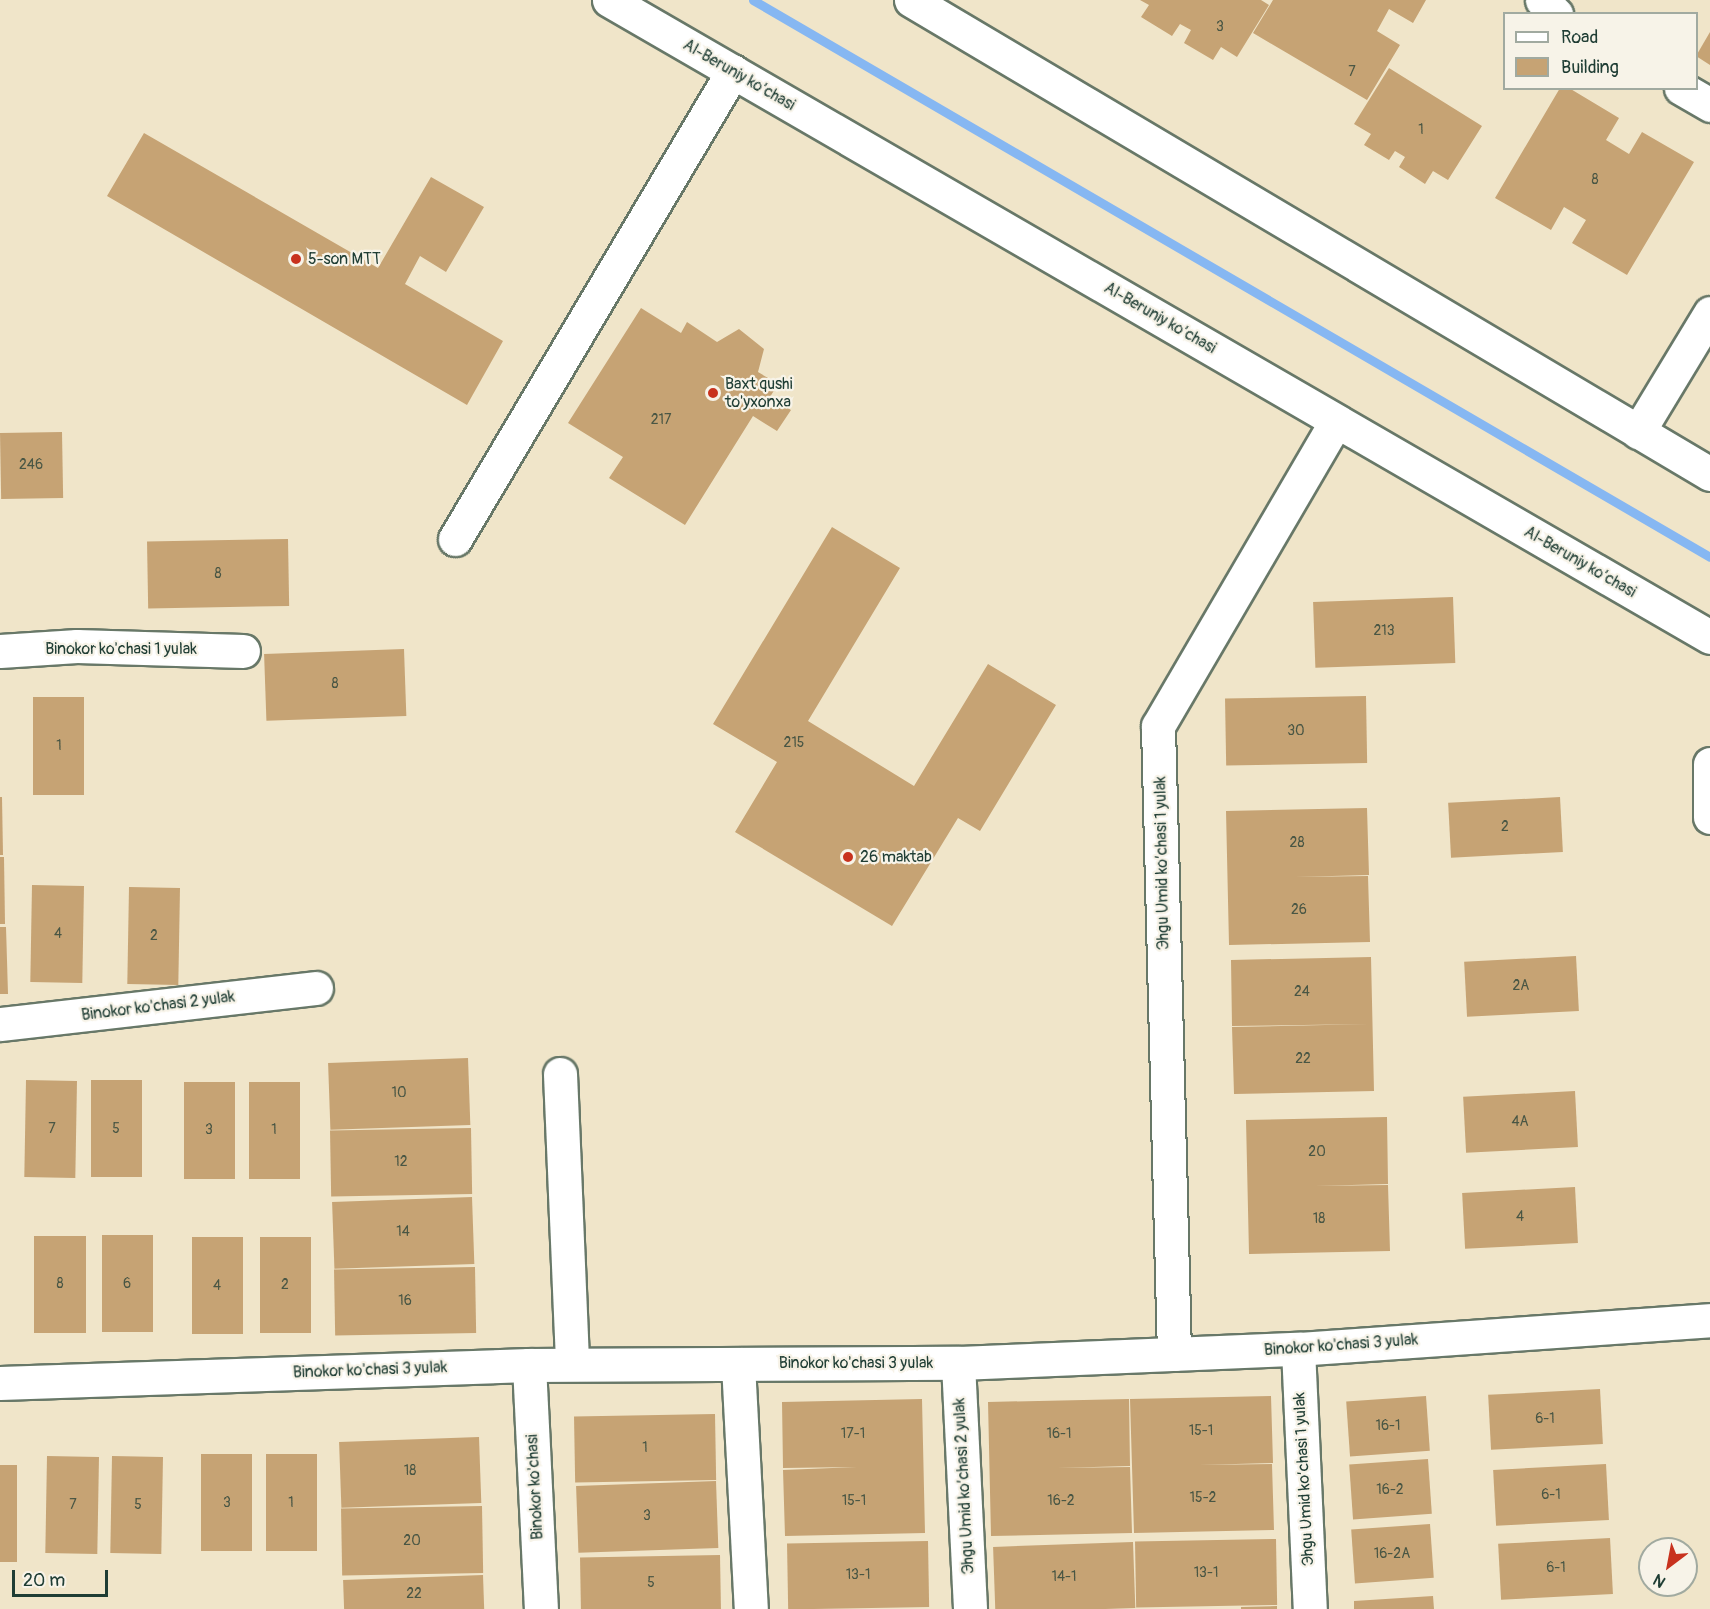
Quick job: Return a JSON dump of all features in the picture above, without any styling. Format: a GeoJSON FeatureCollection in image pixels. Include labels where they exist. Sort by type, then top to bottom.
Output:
{"type":"FeatureCollection","features":[{"type":"Feature","properties":{"kind":"street","name":"Al-Beruniy ko’chasi"},"geometry":{"type":"LineString","coordinates":[[609,0],[1710,637]]}},
{"type":"Feature","properties":{"kind":"street"},"geometry":{"type":"LineString","coordinates":[[911,0],[1710,474]]}},
{"type":"Feature","properties":{"kind":"street"},"geometry":{"type":"LineString","coordinates":[[1542,0],[1554,12]]}},
{"type":"Feature","properties":{"kind":"street"},"geometry":{"type":"LineString","coordinates":[[455,538],[733,71]]}},
{"type":"Feature","properties":{"kind":"street"},"geometry":{"type":"LineString","coordinates":[[1684,90],[1710,105]]}},
{"type":"Feature","properties":{"kind":"street"},"geometry":{"type":"LineString","coordinates":[[1638,432],[1710,313]]}},
{"type":"Feature","properties":{"kind":"street","name":"Эhgu Umid ko’chasi 1 yulak"},"geometry":{"type":"LineString","coordinates":[[1174,1354],[1158,726],[1336,421]]}},
{"type":"Feature","properties":{"kind":"street","name":"Binokor ko'chasi 1 yulak"},"geometry":{"type":"LineString","coordinates":[[0,651],[77,646],[243,651]]}},
{"type":"Feature","properties":{"kind":"street"},"geometry":{"type":"LineString","coordinates":[[1710,764],[1710,817]]}},
{"type":"Feature","properties":{"kind":"street","name":"Binokor ko'chasi 2 yulak"},"geometry":{"type":"LineString","coordinates":[[0,1024],[316,988]]}},
{"type":"Feature","properties":{"kind":"street"},"geometry":{"type":"LineString","coordinates":[[560,1074],[572,1365]]}},
{"type":"Feature","properties":{"kind":"street","name":"Binokor ko'chasi 3 yulak"},"geometry":{"type":"LineString","coordinates":[[0,1383],[529,1365],[958,1363],[1298,1348],[1710,1320]]}},
{"type":"Feature","properties":{"kind":"street","name":"Эhgu Umid ko’chasi 1 yulak"},"geometry":{"type":"LineString","coordinates":[[1298,1348],[1310,1609]]}},
{"type":"Feature","properties":{"kind":"street","name":"Эhgu Umid ko’chasi 2 yulak"},"geometry":{"type":"LineString","coordinates":[[958,1363],[970,1609]]}},
{"type":"Feature","properties":{"kind":"street"},"geometry":{"type":"LineString","coordinates":[[738,1364],[751,1609]]}},
{"type":"Feature","properties":{"kind":"street","name":"Binokor ko'chasi"},"geometry":{"type":"LineString","coordinates":[[529,1365],[541,1609]]}},
{"type":"Feature","properties":{"kind":"building"},"geometry":{"type":"Polygon","coordinates":[[[1140,0],[1261,0],[1269,5],[1237,57],[1221,47],[1213,60],[1184,43],[1191,30],[1180,24],[1172,36],[1141,17],[1149,5],[1140,0]]]}},
{"type":"Feature","properties":{"kind":"building"},"geometry":{"type":"Polygon","coordinates":[[[1273,0],[1426,0],[1413,23],[1389,9],[1377,31],[1400,45],[1367,100],[1253,33],[1273,0]]]}},
{"type":"Feature","properties":{"kind":"building"},"geometry":{"type":"Polygon","coordinates":[[[1710,32],[1710,65],[1698,57],[1698,53],[1710,32]]]}},
{"type":"Feature","properties":{"kind":"building"},"geometry":{"type":"Polygon","coordinates":[[[1389,68],[1482,126],[1448,180],[1433,171],[1425,184],[1399,167],[1405,157],[1395,151],[1389,160],[1364,145],[1371,134],[1354,124],[1389,68]]]}},
{"type":"Feature","properties":{"kind":"building"},"geometry":{"type":"Polygon","coordinates":[[[1559,90],[1572,90],[1619,118],[1606,140],[1629,154],[1642,132],[1694,162],[1627,275],[1572,243],[1586,220],[1564,207],[1551,230],[1495,198],[1559,90]]]}},
{"type":"Feature","properties":{"kind":"building"},"geometry":{"type":"Polygon","coordinates":[[[144,133],[378,268],[431,177],[484,207],[446,272],[420,256],[405,284],[503,341],[467,405],[107,196],[144,133]]]}},
{"type":"Feature","properties":{"kind":"building"},"geometry":{"type":"Polygon","coordinates":[[[641,308],[681,333],[687,322],[717,342],[739,329],[764,349],[758,372],[778,384],[770,397],[791,410],[777,431],[753,416],[685,525],[609,478],[623,457],[568,423],[641,308]]]}},
{"type":"Feature","properties":{"kind":"building"},"geometry":{"type":"Polygon","coordinates":[[[62,432],[63,498],[1,499],[0,433],[62,432]]]}},
{"type":"Feature","properties":{"kind":"building"},"geometry":{"type":"Polygon","coordinates":[[[832,527],[900,568],[808,721],[914,786],[988,664],[1056,705],[980,831],[958,818],[892,926],[735,832],[777,762],[713,724],[832,527]]]}},
{"type":"Feature","properties":{"kind":"building"},"geometry":{"type":"Polygon","coordinates":[[[288,539],[289,606],[148,608],[147,541],[288,539]]]}},
{"type":"Feature","properties":{"kind":"building"},"geometry":{"type":"Polygon","coordinates":[[[1453,597],[1455,663],[1315,668],[1313,602],[1453,597]]]}},
{"type":"Feature","properties":{"kind":"building"},"geometry":{"type":"Polygon","coordinates":[[[404,649],[406,716],[266,721],[264,654],[404,649]]]}},
{"type":"Feature","properties":{"kind":"building"},"geometry":{"type":"Polygon","coordinates":[[[1366,696],[1367,763],[1226,765],[1225,698],[1366,696]]]}},
{"type":"Feature","properties":{"kind":"building"},"geometry":{"type":"Polygon","coordinates":[[[33,697],[84,697],[84,795],[33,795],[33,697]]]}},
{"type":"Feature","properties":{"kind":"building"},"geometry":{"type":"Polygon","coordinates":[[[0,797],[2,797],[3,855],[0,855],[0,797]]]}},
{"type":"Feature","properties":{"kind":"building"},"geometry":{"type":"Polygon","coordinates":[[[1560,797],[1563,852],[1451,858],[1448,803],[1560,797]]]}},
{"type":"Feature","properties":{"kind":"building"},"geometry":{"type":"Polygon","coordinates":[[[1367,808],[1369,875],[1295,877],[1368,876],[1370,942],[1229,945],[1226,811],[1367,808]]]}},
{"type":"Feature","properties":{"kind":"building"},"geometry":{"type":"Polygon","coordinates":[[[0,857],[4,857],[5,924],[0,924],[0,857]]]}},
{"type":"Feature","properties":{"kind":"building"},"geometry":{"type":"Polygon","coordinates":[[[32,885],[84,886],[82,983],[30,982],[32,885]]]}},
{"type":"Feature","properties":{"kind":"building"},"geometry":{"type":"Polygon","coordinates":[[[129,887],[180,888],[178,985],[127,984],[129,887]]]}},
{"type":"Feature","properties":{"kind":"building"},"geometry":{"type":"Polygon","coordinates":[[[0,927],[6,927],[8,994],[0,994],[0,927]]]}},
{"type":"Feature","properties":{"kind":"building"},"geometry":{"type":"Polygon","coordinates":[[[1576,956],[1579,1011],[1467,1017],[1464,962],[1576,956]]]}},
{"type":"Feature","properties":{"kind":"building"},"geometry":{"type":"Polygon","coordinates":[[[1371,957],[1374,1091],[1234,1094],[1232,1027],[1370,1024],[1232,1026],[1231,960],[1371,957]]]}},
{"type":"Feature","properties":{"kind":"building"},"geometry":{"type":"Polygon","coordinates":[[[468,1058],[470,1125],[330,1130],[328,1063],[468,1058]]]}},
{"type":"Feature","properties":{"kind":"building"},"geometry":{"type":"Polygon","coordinates":[[[26,1080],[77,1081],[75,1178],[24,1177],[26,1080]]]}},
{"type":"Feature","properties":{"kind":"building"},"geometry":{"type":"Polygon","coordinates":[[[91,1080],[142,1080],[142,1177],[91,1177],[91,1080]]]}},
{"type":"Feature","properties":{"kind":"building"},"geometry":{"type":"Polygon","coordinates":[[[184,1082],[235,1082],[235,1179],[184,1179],[184,1082]]]}},
{"type":"Feature","properties":{"kind":"building"},"geometry":{"type":"Polygon","coordinates":[[[249,1082],[300,1082],[300,1179],[249,1179],[249,1082]]]}},
{"type":"Feature","properties":{"kind":"building"},"geometry":{"type":"Polygon","coordinates":[[[1575,1091],[1578,1147],[1466,1153],[1463,1097],[1575,1091]]]}},
{"type":"Feature","properties":{"kind":"building"},"geometry":{"type":"Polygon","coordinates":[[[1387,1117],[1388,1184],[1315,1186],[1388,1185],[1390,1251],[1249,1254],[1246,1120],[1387,1117]]]}},
{"type":"Feature","properties":{"kind":"building"},"geometry":{"type":"Polygon","coordinates":[[[471,1128],[472,1194],[331,1196],[330,1130],[471,1128]]]}},
{"type":"Feature","properties":{"kind":"building"},"geometry":{"type":"Polygon","coordinates":[[[1575,1187],[1578,1243],[1465,1249],[1462,1193],[1575,1187]]]}},
{"type":"Feature","properties":{"kind":"building"},"geometry":{"type":"Polygon","coordinates":[[[472,1197],[474,1264],[334,1269],[332,1202],[472,1197]]]}},
{"type":"Feature","properties":{"kind":"building"},"geometry":{"type":"Polygon","coordinates":[[[102,1235],[153,1235],[153,1332],[102,1332],[102,1235]]]}},
{"type":"Feature","properties":{"kind":"building"},"geometry":{"type":"Polygon","coordinates":[[[34,1236],[86,1236],[86,1333],[34,1333],[34,1236]]]}},
{"type":"Feature","properties":{"kind":"building"},"geometry":{"type":"Polygon","coordinates":[[[192,1237],[243,1237],[243,1334],[192,1334],[192,1237]]]}},
{"type":"Feature","properties":{"kind":"building"},"geometry":{"type":"Polygon","coordinates":[[[260,1237],[311,1237],[311,1333],[260,1333],[260,1237]]]}},
{"type":"Feature","properties":{"kind":"building"},"geometry":{"type":"Polygon","coordinates":[[[475,1267],[476,1333],[335,1335],[334,1269],[475,1267]]]}},
{"type":"Feature","properties":{"kind":"building"},"geometry":{"type":"Polygon","coordinates":[[[1600,1389],[1603,1444],[1491,1450],[1488,1395],[1600,1389]]]}},
{"type":"Feature","properties":{"kind":"building"},"geometry":{"type":"Polygon","coordinates":[[[1271,1396],[1273,1463],[1199,1465],[1272,1464],[1274,1530],[1134,1533],[1130,1399],[1271,1396]]]}},
{"type":"Feature","properties":{"kind":"building"},"geometry":{"type":"Polygon","coordinates":[[[1426,1396],[1430,1451],[1350,1456],[1346,1402],[1426,1396]]]}},
{"type":"Feature","properties":{"kind":"building"},"geometry":{"type":"Polygon","coordinates":[[[922,1399],[925,1533],[785,1536],[783,1470],[857,1467],[783,1468],[782,1402],[922,1399]]]}},
{"type":"Feature","properties":{"kind":"building"},"geometry":{"type":"Polygon","coordinates":[[[1129,1399],[1130,1466],[1057,1468],[1130,1467],[1132,1533],[991,1536],[988,1402],[1129,1399]]]}},
{"type":"Feature","properties":{"kind":"building"},"geometry":{"type":"Polygon","coordinates":[[[715,1414],[716,1480],[575,1482],[574,1416],[715,1414]]]}},
{"type":"Feature","properties":{"kind":"building"},"geometry":{"type":"Polygon","coordinates":[[[479,1437],[481,1503],[341,1508],[339,1442],[479,1437]]]}},
{"type":"Feature","properties":{"kind":"building"},"geometry":{"type":"Polygon","coordinates":[[[201,1454],[252,1454],[252,1551],[201,1551],[201,1454]]]}},
{"type":"Feature","properties":{"kind":"building"},"geometry":{"type":"Polygon","coordinates":[[[266,1454],[317,1454],[317,1551],[266,1551],[266,1454]]]}},
{"type":"Feature","properties":{"kind":"building"},"geometry":{"type":"Polygon","coordinates":[[[47,1456],[99,1457],[97,1554],[45,1553],[47,1456]]]}},
{"type":"Feature","properties":{"kind":"building"},"geometry":{"type":"Polygon","coordinates":[[[112,1456],[163,1457],[161,1554],[110,1553],[112,1456]]]}},
{"type":"Feature","properties":{"kind":"building"},"geometry":{"type":"Polygon","coordinates":[[[1428,1459],[1432,1514],[1353,1519],[1349,1465],[1428,1459]]]}},
{"type":"Feature","properties":{"kind":"building"},"geometry":{"type":"Polygon","coordinates":[[[1606,1464],[1609,1520],[1496,1526],[1493,1470],[1606,1464]]]}},
{"type":"Feature","properties":{"kind":"building"},"geometry":{"type":"Polygon","coordinates":[[[0,1465],[17,1465],[17,1562],[0,1562],[0,1465]]]}},
{"type":"Feature","properties":{"kind":"building"},"geometry":{"type":"Polygon","coordinates":[[[716,1481],[718,1548],[578,1553],[576,1486],[716,1481]]]}},
{"type":"Feature","properties":{"kind":"building"},"geometry":{"type":"Polygon","coordinates":[[[482,1506],[483,1573],[342,1575],[341,1508],[482,1506]]]}},
{"type":"Feature","properties":{"kind":"building"},"geometry":{"type":"Polygon","coordinates":[[[1430,1524],[1434,1578],[1355,1583],[1351,1530],[1430,1524]]]}},
{"type":"Feature","properties":{"kind":"building"},"geometry":{"type":"Polygon","coordinates":[[[1610,1538],[1613,1594],[1501,1600],[1498,1544],[1610,1538]]]}},
{"type":"Feature","properties":{"kind":"building"},"geometry":{"type":"Polygon","coordinates":[[[1276,1539],[1277,1605],[1136,1607],[1135,1541],[1276,1539]]]}},
{"type":"Feature","properties":{"kind":"building"},"geometry":{"type":"Polygon","coordinates":[[[928,1541],[929,1607],[788,1609],[787,1543],[928,1541]]]}},
{"type":"Feature","properties":{"kind":"building"},"geometry":{"type":"Polygon","coordinates":[[[1133,1542],[1135,1608],[995,1609],[993,1547],[1133,1542]]]}},
{"type":"Feature","properties":{"kind":"building"},"geometry":{"type":"Polygon","coordinates":[[[720,1555],[721,1609],[581,1609],[580,1557],[720,1555]]]}},
{"type":"Feature","properties":{"kind":"building"},"geometry":{"type":"Polygon","coordinates":[[[483,1575],[484,1609],[344,1609],[343,1580],[483,1575]]]}},
{"type":"Feature","properties":{"kind":"building"},"geometry":{"type":"Polygon","coordinates":[[[1433,1596],[1434,1609],[1354,1609],[1354,1601],[1433,1596]]]}},
{"type":"Feature","properties":{"kind":"building"},"geometry":{"type":"Polygon","coordinates":[[[1277,1606],[1277,1609],[1241,1609],[1241,1607],[1277,1606]]]}},
{"type":"Feature","properties":{"kind":"waterway"},"geometry":{"type":"LineString","coordinates":[[753,0],[1710,557]]}},
{"type":"Feature","properties":{"kind":"place","name":"5-son MTT"},"geometry":{"type":"Point","coordinates":[296,259]}},
{"type":"Feature","properties":{"kind":"place","name":"Baxt qushi to'yxonxa"},"geometry":{"type":"Point","coordinates":[713,393]}},
{"type":"Feature","properties":{"kind":"place","name":"26 maktab"},"geometry":{"type":"Point","coordinates":[848,857]}}]}
